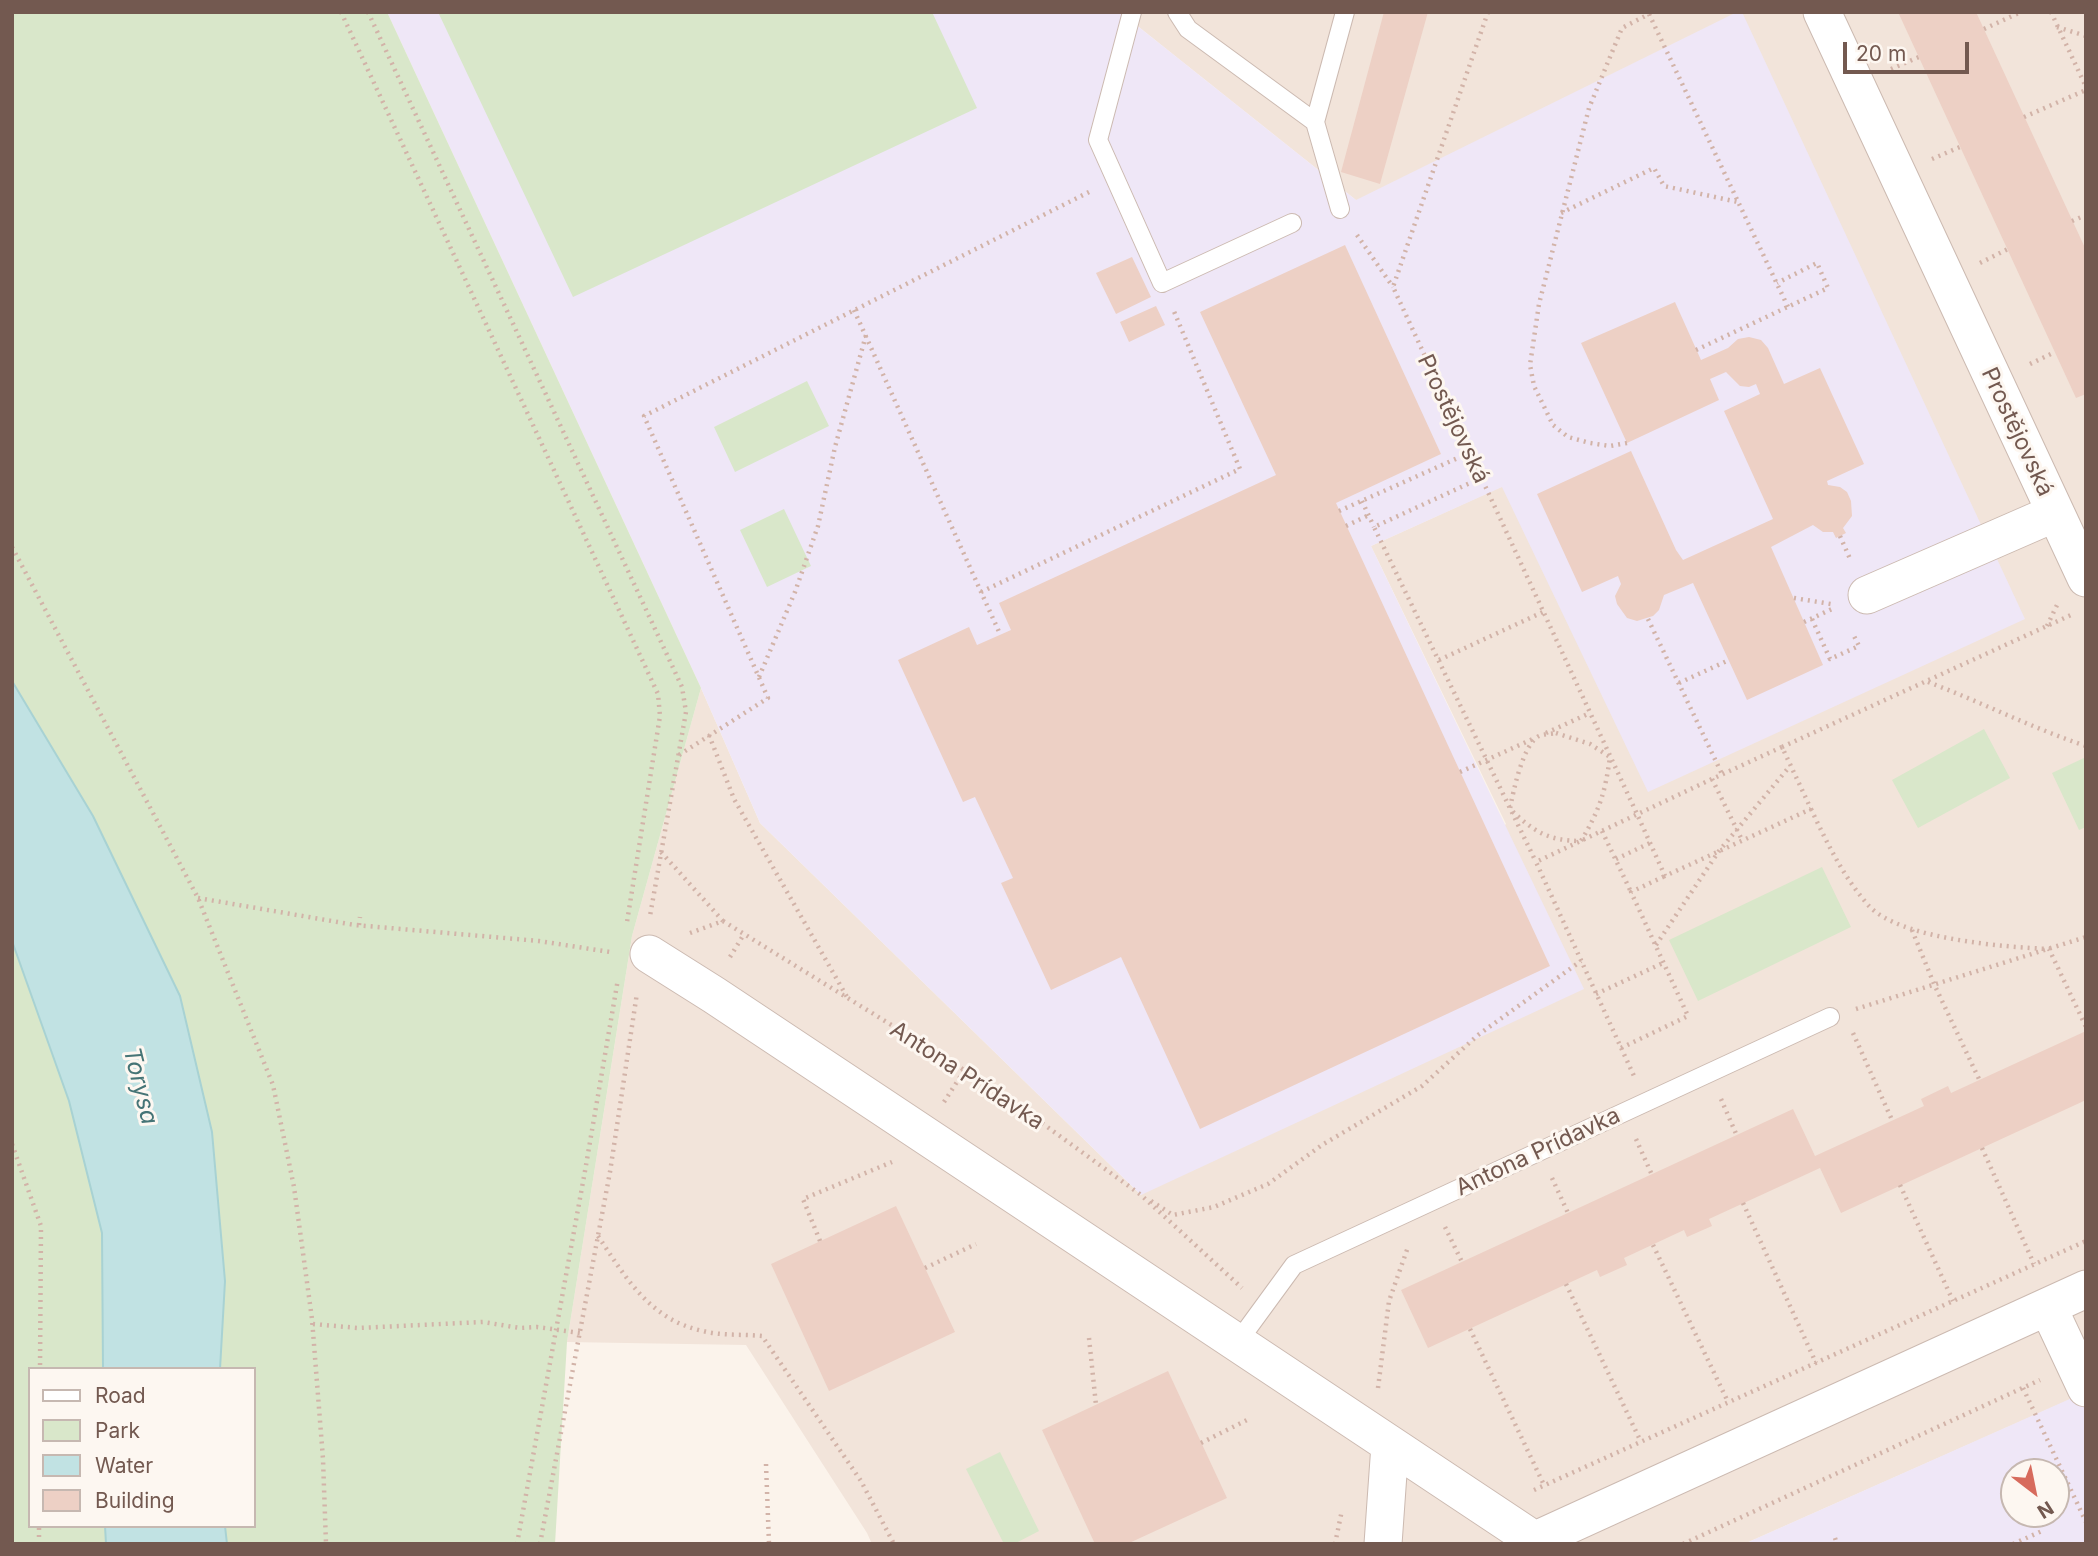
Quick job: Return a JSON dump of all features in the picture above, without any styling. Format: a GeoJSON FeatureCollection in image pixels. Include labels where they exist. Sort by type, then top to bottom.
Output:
{"type":"FeatureCollection","features":[{"type":"Feature","properties":{"kind":"street","name":"Prostějovská"},"geometry":{"type":"LineString","coordinates":[[1822,12],[2055,513],[1854,600]]}},
{"type":"Feature","properties":{"kind":"street"},"geometry":{"type":"LineString","coordinates":[[2055,513],[2086,578]]}},
{"type":"Feature","properties":{"kind":"street"},"geometry":{"type":"LineString","coordinates":[[638,955],[698,984],[1390,1445],[1530,1542],[2086,1289]]}},
{"type":"Feature","properties":{"kind":"street"},"geometry":{"type":"LineString","coordinates":[[2048,1307],[2080,1376]]}},
{"type":"Feature","properties":{"kind":"street"},"geometry":{"type":"LineString","coordinates":[[1383,1544],[1390,1445]]}},
{"type":"Feature","properties":{"kind":"lane"},"geometry":{"type":"LineString","coordinates":[[1132,12],[1098,140],[1161,283],[1292,223]]}},
{"type":"Feature","properties":{"kind":"lane"},"geometry":{"type":"LineString","coordinates":[[1177,12],[1188,29],[1315,122]]}},
{"type":"Feature","properties":{"kind":"lane"},"geometry":{"type":"LineString","coordinates":[[1340,209],[1315,122],[1345,12]]}},
{"type":"Feature","properties":{"kind":"lane","name":"Antona Prídavka"},"geometry":{"type":"LineString","coordinates":[[1237,1343],[1294,1265],[1837,1015]]}},
{"type":"Feature","properties":{"kind":"path"},"geometry":{"type":"LineString","coordinates":[[341,12],[658,694],[660,716],[638,955],[598,1236],[540,1544]]}},
{"type":"Feature","properties":{"kind":"path"},"geometry":{"type":"LineString","coordinates":[[369,12],[682,687],[686,712],[661,852],[556,1330],[517,1544]]}},
{"type":"Feature","properties":{"kind":"path","name":"Prostějovská"},"geometry":{"type":"LineString","coordinates":[[1488,12],[1392,287],[1665,876]]}},
{"type":"Feature","properties":{"kind":"path"},"geometry":{"type":"LineString","coordinates":[[1984,29],[2021,12]]}},
{"type":"Feature","properties":{"kind":"path"},"geometry":{"type":"LineString","coordinates":[[2024,117],[2086,88],[2051,12]]}},
{"type":"Feature","properties":{"kind":"path"},"geometry":{"type":"LineString","coordinates":[[1626,443],[1610,446],[1590,443],[1568,437],[1553,425],[1534,386],[1530,365],[1539,304],[1589,108],[1622,28],[1651,13],[1788,307]]}},
{"type":"Feature","properties":{"kind":"path"},"geometry":{"type":"LineString","coordinates":[[2057,27],[2086,36]]}},
{"type":"Feature","properties":{"kind":"path"},"geometry":{"type":"LineString","coordinates":[[1561,213],[1654,168],[1664,186],[1739,202]]}},
{"type":"Feature","properties":{"kind":"path"},"geometry":{"type":"LineString","coordinates":[[678,755],[768,698],[644,416],[1115,179]]}},
{"type":"Feature","properties":{"kind":"path"},"geometry":{"type":"LineString","coordinates":[[2072,221],[2086,215]]}},
{"type":"Feature","properties":{"kind":"path"},"geometry":{"type":"LineString","coordinates":[[1696,350],[1828,288],[1817,263],[1777,283]]}},
{"type":"Feature","properties":{"kind":"path"},"geometry":{"type":"LineString","coordinates":[[981,592],[1240,469],[1161,283]]}},
{"type":"Feature","properties":{"kind":"path"},"geometry":{"type":"LineString","coordinates":[[854,310],[999,634]]}},
{"type":"Feature","properties":{"kind":"path"},"geometry":{"type":"LineString","coordinates":[[759,677],[795,592],[818,526],[835,447],[866,335]]}},
{"type":"Feature","properties":{"kind":"path"},"geometry":{"type":"LineString","coordinates":[[1339,511],[1469,453]]}},
{"type":"Feature","properties":{"kind":"path"},"geometry":{"type":"LineString","coordinates":[[1374,527],[1481,478]]}},
{"type":"Feature","properties":{"kind":"path"},"geometry":{"type":"LineString","coordinates":[[1362,501],[1536,862],[1646,1103]]}},
{"type":"Feature","properties":{"kind":"path"},"geometry":{"type":"LineString","coordinates":[[1346,526],[1369,515]]}},
{"type":"Feature","properties":{"kind":"path"},"geometry":{"type":"LineString","coordinates":[[12,547],[198,898],[273,1085],[294,1187],[313,1324],[326,1544]]}},
{"type":"Feature","properties":{"kind":"path"},"geometry":{"type":"LineString","coordinates":[[1794,598],[1854,600]]}},
{"type":"Feature","properties":{"kind":"path"},"geometry":{"type":"LineString","coordinates":[[1438,660],[1543,612]]}},
{"type":"Feature","properties":{"kind":"path"},"geometry":{"type":"LineString","coordinates":[[1536,862],[2076,613]]}},
{"type":"Feature","properties":{"kind":"path"},"geometry":{"type":"LineString","coordinates":[[1648,619],[1723,774]]}},
{"type":"Feature","properties":{"kind":"path"},"geometry":{"type":"LineString","coordinates":[[1812,619],[1830,659],[1859,646],[1850,626]]}},
{"type":"Feature","properties":{"kind":"path"},"geometry":{"type":"LineString","coordinates":[[1679,683],[1729,660]]}},
{"type":"Feature","properties":{"kind":"path"},"geometry":{"type":"LineString","coordinates":[[1926,681],[2049,734],[2086,746]]}},
{"type":"Feature","properties":{"kind":"path"},"geometry":{"type":"LineString","coordinates":[[1460,772],[1590,713]]}},
{"type":"Feature","properties":{"kind":"path"},"geometry":{"type":"LineString","coordinates":[[1510,809],[1516,776],[1532,743],[1539,736],[1556,733],[1576,738],[1610,757],[1605,794],[1581,841]]}},
{"type":"Feature","properties":{"kind":"path"},"geometry":{"type":"LineString","coordinates":[[709,735],[734,799],[848,1000]]}},
{"type":"Feature","properties":{"kind":"path"},"geometry":{"type":"LineString","coordinates":[[1782,747],[1842,868],[1870,907],[1888,919],[1912,929],[2003,947],[2049,949]]}},
{"type":"Feature","properties":{"kind":"path"},"geometry":{"type":"LineString","coordinates":[[1656,946],[1719,851],[1790,766]]}},
{"type":"Feature","properties":{"kind":"path"},"geometry":{"type":"LineString","coordinates":[[1712,779],[1742,840]]}},
{"type":"Feature","properties":{"kind":"path"},"geometry":{"type":"LineString","coordinates":[[1510,809],[1542,835],[1564,841],[1581,841]]}},
{"type":"Feature","properties":{"kind":"path"},"geometry":{"type":"LineString","coordinates":[[1631,892],[1811,810]]}},
{"type":"Feature","properties":{"kind":"path"},"geometry":{"type":"LineString","coordinates":[[1602,831],[1688,1016],[1621,1048]]}},
{"type":"Feature","properties":{"kind":"path"},"geometry":{"type":"LineString","coordinates":[[1616,859],[1650,843]]}},
{"type":"Feature","properties":{"kind":"path","name":"Antona Prídavka"},"geometry":{"type":"LineString","coordinates":[[661,852],[723,921],[995,1089],[1141,1195],[1263,1308]]}},
{"type":"Feature","properties":{"kind":"path"},"geometry":{"type":"LineString","coordinates":[[198,898],[359,925],[539,941],[638,955],[723,921]]}},
{"type":"Feature","properties":{"kind":"path"},"geometry":{"type":"LineString","coordinates":[[359,925],[360,917]]}},
{"type":"Feature","properties":{"kind":"path"},"geometry":{"type":"LineString","coordinates":[[1912,929],[1934,984],[1979,1079]]}},
{"type":"Feature","properties":{"kind":"path"},"geometry":{"type":"LineString","coordinates":[[1892,1120],[1837,1015],[2086,937]]}},
{"type":"Feature","properties":{"kind":"path"},"geometry":{"type":"LineString","coordinates":[[2049,949],[2086,1027]]}},
{"type":"Feature","properties":{"kind":"path"},"geometry":{"type":"LineString","coordinates":[[1141,1195],[1173,1214],[1214,1207],[1268,1184],[1322,1145],[1422,1086],[1478,1035],[1581,961]]}},
{"type":"Feature","properties":{"kind":"path"},"geometry":{"type":"LineString","coordinates":[[1596,994],[1663,963]]}},
{"type":"Feature","properties":{"kind":"path"},"geometry":{"type":"LineString","coordinates":[[1710,1073],[1737,1136]]}},
{"type":"Feature","properties":{"kind":"path"},"geometry":{"type":"LineString","coordinates":[[1625,1112],[1651,1175]]}},
{"type":"Feature","properties":{"kind":"path"},"geometry":{"type":"LineString","coordinates":[[12,1144],[41,1226],[40,1367]]}},
{"type":"Feature","properties":{"kind":"path"},"geometry":{"type":"LineString","coordinates":[[820,1241],[803,1199],[938,1144]]}},
{"type":"Feature","properties":{"kind":"path"},"geometry":{"type":"LineString","coordinates":[[1982,1148],[2034,1264]]}},
{"type":"Feature","properties":{"kind":"path"},"geometry":{"type":"LineString","coordinates":[[1541,1152],[1568,1213]]}},
{"type":"Feature","properties":{"kind":"path"},"geometry":{"type":"LineString","coordinates":[[1900,1185],[1953,1301]]}},
{"type":"Feature","properties":{"kind":"path"},"geometry":{"type":"LineString","coordinates":[[1743,1203],[1815,1363]]}},
{"type":"Feature","properties":{"kind":"path"},"geometry":{"type":"LineString","coordinates":[[1426,1204],[1462,1262]]}},
{"type":"Feature","properties":{"kind":"path"},"geometry":{"type":"LineString","coordinates":[[1369,1379],[1380,1386],[1389,1301],[1426,1204]]}},
{"type":"Feature","properties":{"kind":"path"},"geometry":{"type":"LineString","coordinates":[[598,1236],[630,1284],[660,1314],[702,1331],[762,1336],[861,1481],[894,1544]]}},
{"type":"Feature","properties":{"kind":"path"},"geometry":{"type":"LineString","coordinates":[[1534,1490],[2086,1241]]}},
{"type":"Feature","properties":{"kind":"path"},"geometry":{"type":"LineString","coordinates":[[925,1268],[976,1244]]}},
{"type":"Feature","properties":{"kind":"path"},"geometry":{"type":"LineString","coordinates":[[1653,1245],[1728,1402]]}},
{"type":"Feature","properties":{"kind":"path"},"geometry":{"type":"LineString","coordinates":[[1566,1284],[1641,1442]]}},
{"type":"Feature","properties":{"kind":"path"},"geometry":{"type":"LineString","coordinates":[[313,1324],[358,1328],[483,1322],[580,1333]]}},
{"type":"Feature","properties":{"kind":"path"},"geometry":{"type":"LineString","coordinates":[[1470,1329],[1544,1485]]}},
{"type":"Feature","properties":{"kind":"path"},"geometry":{"type":"LineString","coordinates":[[1090,1338],[1096,1405]]}},
{"type":"Feature","properties":{"kind":"path"},"geometry":{"type":"LineString","coordinates":[[1683,1544],[2023,1388],[2080,1376]]}},
{"type":"Feature","properties":{"kind":"path"},"geometry":{"type":"LineString","coordinates":[[2023,1388],[2086,1522]]}},
{"type":"Feature","properties":{"kind":"path"},"geometry":{"type":"LineString","coordinates":[[1201,1443],[1250,1419]]}},
{"type":"Feature","properties":{"kind":"path"},"geometry":{"type":"LineString","coordinates":[[766,1464],[769,1544]]}},
{"type":"Feature","properties":{"kind":"path"},"geometry":{"type":"LineString","coordinates":[[1525,1484],[1578,1520]]}},
{"type":"Feature","properties":{"kind":"path"},"geometry":{"type":"LineString","coordinates":[[2013,1544],[2042,1531]]}},
{"type":"Feature","properties":{"kind":"shaded area"},"geometry":{"type":"Polygon","coordinates":[[[387,12],[1120,12],[1356,200],[1737,12],[1742,12],[2025,619],[1648,792],[1502,487],[1371,546],[1584,989],[1141,1195],[760,823],[701,688],[387,12]]]}},
{"type":"Feature","properties":{"kind":"shaded area"},"geometry":{"type":"Polygon","coordinates":[[[1120,12],[2086,12],[2086,1405],[2080,1395],[1744,1544],[872,1544],[746,1345],[567,1342],[632,936],[701,688],[760,823],[1141,1195],[1506,824],[1371,546],[1501,487],[1356,200],[1120,12]]]}},
{"type":"Feature","properties":{"kind":"shaded area"},"geometry":{"type":"Polygon","coordinates":[[[2081,1394],[2086,1405],[2086,1544],[1744,1544],[2081,1394]]]}},
{"type":"Feature","properties":{"kind":"green space"},"geometry":{"type":"Polygon","coordinates":[[[12,12],[387,12],[701,688],[632,936],[567,1342],[555,1544],[227,1544],[225,1528],[256,1528],[256,1367],[220,1367],[225,1281],[180,996],[93,816],[12,681],[12,12]]]}},
{"type":"Feature","properties":{"kind":"green space"},"geometry":{"type":"Polygon","coordinates":[[[438,12],[932,12],[977,108],[573,297],[438,12]]]}},
{"type":"Feature","properties":{"kind":"green space"},"geometry":{"type":"Polygon","coordinates":[[[807,381],[829,426],[735,472],[714,427],[807,381]]]}},
{"type":"Feature","properties":{"kind":"green space"},"geometry":{"type":"Polygon","coordinates":[[[784,509],[811,566],[767,587],[740,530],[784,509]]]}},
{"type":"Feature","properties":{"kind":"green space"},"geometry":{"type":"Polygon","coordinates":[[[1984,729],[2010,778],[1918,828],[1892,780],[1984,729]]]}},
{"type":"Feature","properties":{"kind":"green space"},"geometry":{"type":"Polygon","coordinates":[[[2086,757],[2086,827],[2079,830],[2052,773],[2086,757]]]}},
{"type":"Feature","properties":{"kind":"green space"},"geometry":{"type":"Polygon","coordinates":[[[1822,867],[1851,927],[1698,1001],[1669,940],[1822,867]]]}},
{"type":"Feature","properties":{"kind":"green space"},"geometry":{"type":"Polygon","coordinates":[[[12,941],[69,1101],[102,1233],[103,1367],[28,1367],[28,1528],[105,1528],[106,1544],[12,1544],[12,941]]]}},
{"type":"Feature","properties":{"kind":"green space"},"geometry":{"type":"Polygon","coordinates":[[[1000,1452],[1039,1531],[1014,1544],[1004,1544],[966,1469],[1000,1452]]]}},
{"type":"Feature","properties":{"kind":"water","name":"Torysa"},"geometry":{"type":"Polygon","coordinates":[[[12,681],[93,816],[180,996],[212,1132],[225,1281],[220,1367],[103,1367],[102,1233],[69,1101],[12,941],[12,681]]]}},
{"type":"Feature","properties":{"kind":"water"},"geometry":{"type":"Polygon","coordinates":[[[105,1528],[225,1528],[227,1544],[106,1544],[105,1528]]]}},
{"type":"Feature","properties":{"kind":"building"},"geometry":{"type":"Polygon","coordinates":[[[1384,12],[1428,12],[1380,184],[1341,172],[1384,12]]]}},
{"type":"Feature","properties":{"kind":"building"},"geometry":{"type":"Polygon","coordinates":[[[1898,12],[1976,12],[2086,250],[2086,394],[2076,398],[1898,12]]]}},
{"type":"Feature","properties":{"kind":"building"},"geometry":{"type":"Polygon","coordinates":[[[1345,245],[1441,454],[1336,503],[1550,966],[1200,1129],[1121,957],[1051,990],[1001,883],[1013,878],[975,797],[963,802],[898,660],[969,627],[977,645],[1011,630],[999,603],[1276,475],[1200,312],[1345,245]]]}},
{"type":"Feature","properties":{"kind":"building"},"geometry":{"type":"Polygon","coordinates":[[[1132,257],[1151,297],[1116,314],[1096,273],[1132,257]]]}},
{"type":"Feature","properties":{"kind":"building"},"geometry":{"type":"Polygon","coordinates":[[[1675,302],[1701,360],[1728,348],[1738,339],[1749,337],[1761,340],[1768,348],[1784,384],[1820,368],[1864,464],[1827,481],[1828,485],[1840,487],[1847,492],[1851,501],[1852,516],[1843,528],[1846,533],[1836,538],[1833,532],[1823,532],[1813,525],[1771,547],[1823,665],[1747,700],[1693,583],[1664,595],[1659,610],[1653,616],[1637,621],[1627,618],[1615,596],[1621,584],[1618,576],[1582,592],[1537,494],[1631,451],[1683,560],[1773,519],[1724,411],[1760,394],[1756,384],[1749,387],[1740,386],[1726,372],[1710,379],[1719,400],[1627,443],[1581,343],[1675,302]]]}},
{"type":"Feature","properties":{"kind":"building"},"geometry":{"type":"Polygon","coordinates":[[[1156,306],[1165,325],[1129,342],[1120,322],[1156,306]]]}},
{"type":"Feature","properties":{"kind":"building"},"geometry":{"type":"Polygon","coordinates":[[[2086,1031],[2086,1100],[1841,1213],[1820,1168],[1709,1219],[1712,1226],[1687,1237],[1684,1230],[1624,1258],[1627,1265],[1600,1277],[1597,1270],[1428,1348],[1401,1290],[1793,1109],[1815,1156],[1924,1106],[1921,1099],[1948,1086],[1951,1093],[2086,1031]]]}},
{"type":"Feature","properties":{"kind":"building"},"geometry":{"type":"Polygon","coordinates":[[[896,1206],[955,1332],[829,1391],[771,1264],[896,1206]]]}},
{"type":"Feature","properties":{"kind":"building"},"geometry":{"type":"Polygon","coordinates":[[[1168,1371],[1227,1498],[1127,1544],[1095,1544],[1042,1430],[1168,1371]]]}}]}
